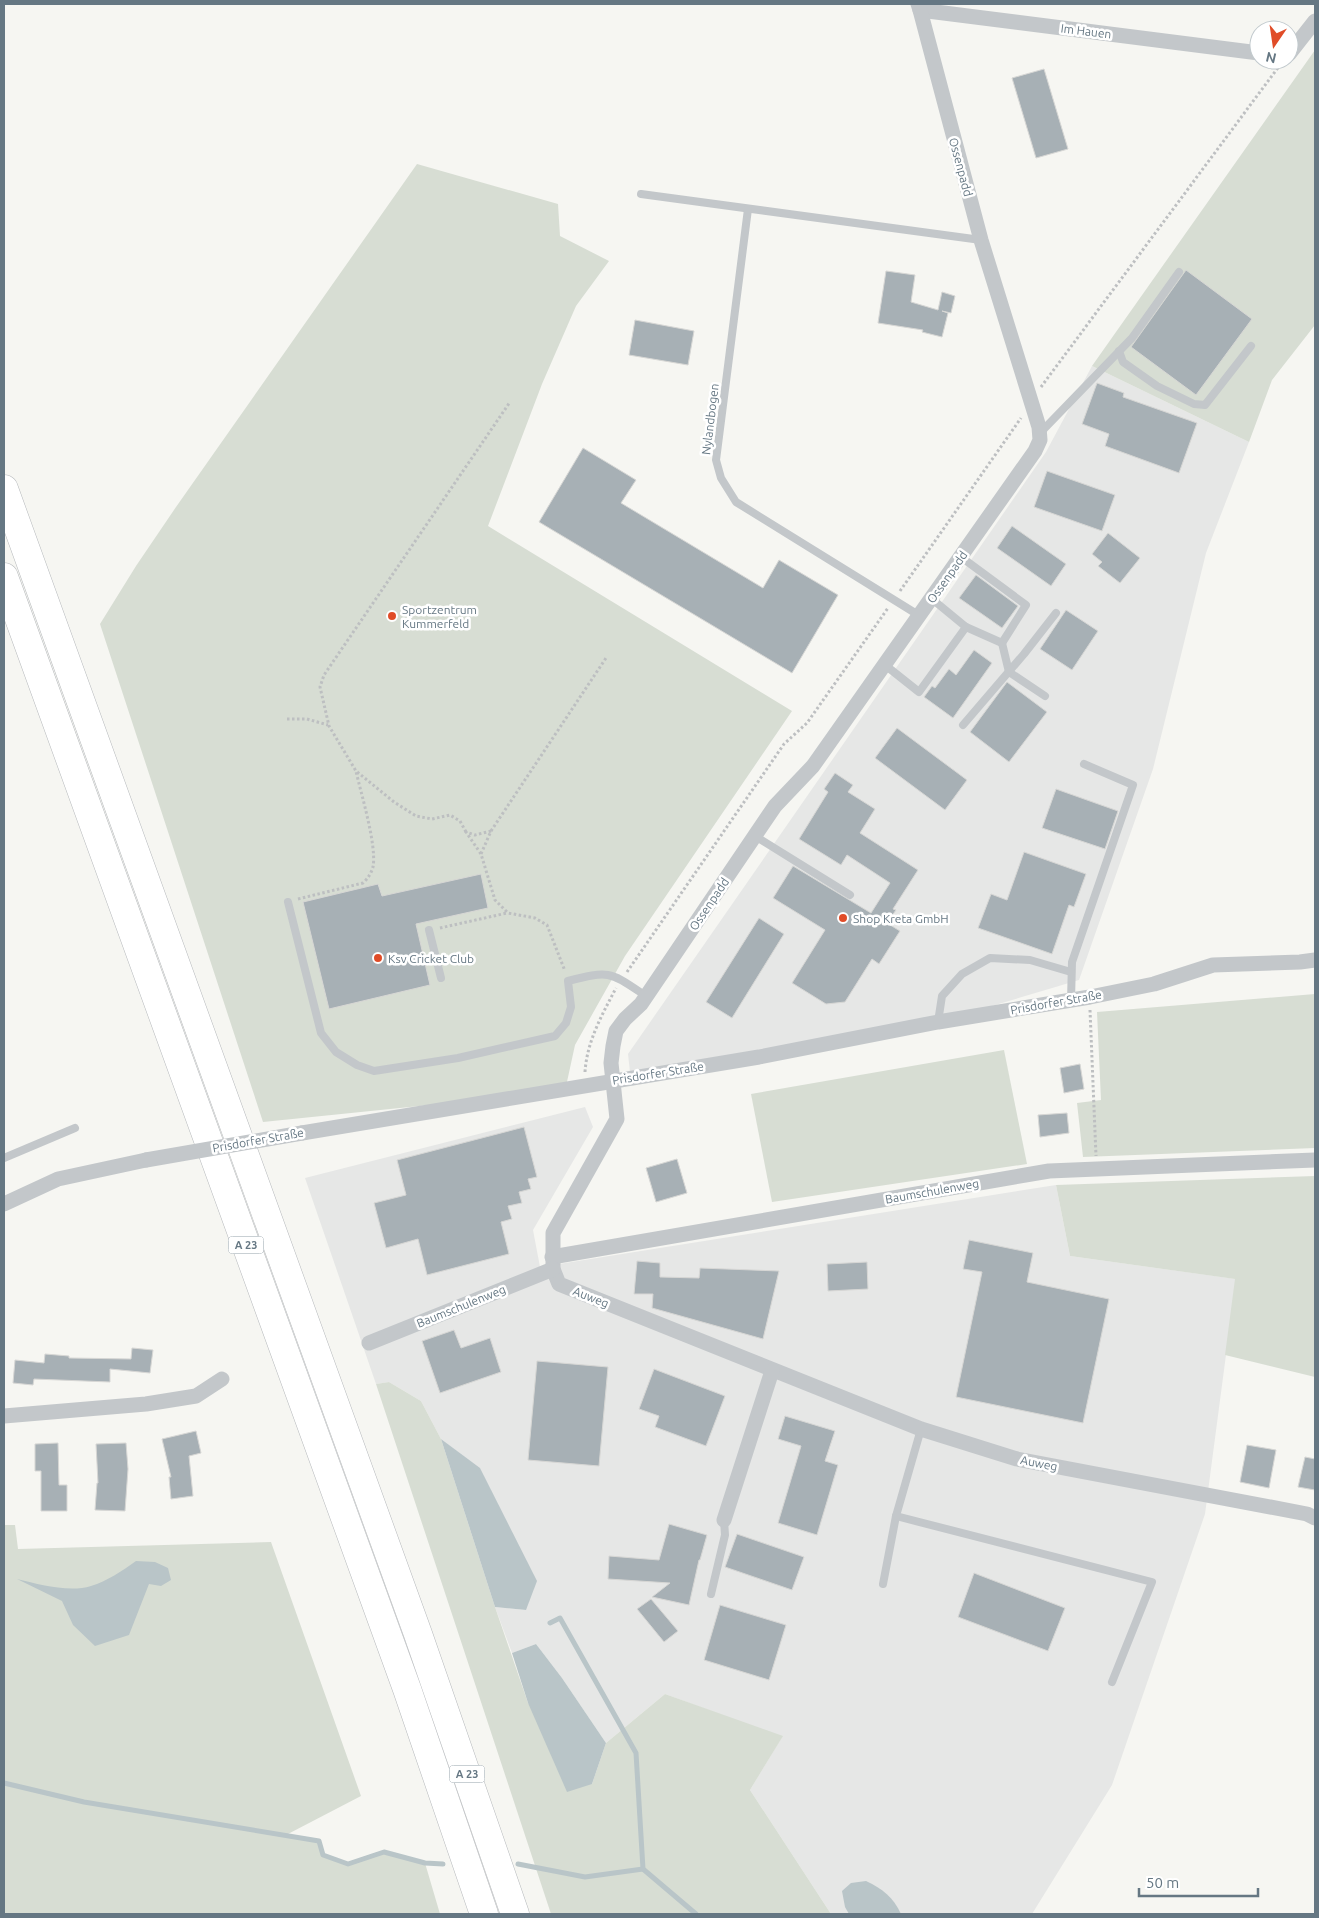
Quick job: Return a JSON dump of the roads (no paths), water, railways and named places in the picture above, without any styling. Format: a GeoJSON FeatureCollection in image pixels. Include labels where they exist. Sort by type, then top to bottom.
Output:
{"type":"FeatureCollection","features":[{"type":"Feature","properties":{"kind":"highway","name":"A 23"},"geometry":{"type":"LineString","coordinates":[[4,489],[418,1634],[515,1914]]}},
{"type":"Feature","properties":{"kind":"highway","name":"A 23"},"geometry":{"type":"LineString","coordinates":[[4,577],[406,1689],[484,1914]]}},
{"type":"Feature","properties":{"kind":"street","name":"Im Hauen"},"geometry":{"type":"LineString","coordinates":[[919,7],[1249,52]]}},
{"type":"Feature","properties":{"kind":"street","name":"Ossenpadd"},"geometry":{"type":"LineString","coordinates":[[613,1080],[610,1063],[616,1031],[646,996],[775,806],[813,766],[932,599],[1035,451],[1040,440],[980,240],[919,7]]}},
{"type":"Feature","properties":{"kind":"street"},"geometry":{"type":"LineString","coordinates":[[1299,41],[1315,21]]}},
{"type":"Feature","properties":{"kind":"street","name":"Prisdorfer Straße"},"geometry":{"type":"LineString","coordinates":[[4,1204],[58,1179],[146,1160],[759,1056],[938,1022],[1090,997],[1154,984],[1213,965],[1315,960]]}},
{"type":"Feature","properties":{"kind":"street"},"geometry":{"type":"LineString","coordinates":[[552,1263],[553,1233],[617,1119],[613,1080]]}},
{"type":"Feature","properties":{"kind":"street","name":"Baumschulenweg"},"geometry":{"type":"LineString","coordinates":[[368,1343],[552,1263],[1049,1171],[1315,1160]]}},
{"type":"Feature","properties":{"kind":"street","name":"Auweg"},"geometry":{"type":"LineString","coordinates":[[552,1263],[559,1284],[772,1371],[921,1429],[1017,1459],[1298,1512],[1315,1518]]}},
{"type":"Feature","properties":{"kind":"street"},"geometry":{"type":"LineString","coordinates":[[724,1520],[772,1371]]}},
{"type":"Feature","properties":{"kind":"street"},"geometry":{"type":"LineString","coordinates":[[4,1416],[155,1403],[196,1396],[222,1379]]}},
{"type":"Feature","properties":{"kind":"lane"},"geometry":{"type":"LineString","coordinates":[[641,194],[980,240]]}},
{"type":"Feature","properties":{"kind":"lane","name":"Nylandbogen"},"geometry":{"type":"LineString","coordinates":[[748,209],[716,460],[721,478],[736,502],[920,616]]}},
{"type":"Feature","properties":{"kind":"lane"},"geometry":{"type":"LineString","coordinates":[[1039,433],[1132,338],[1179,272]]}},
{"type":"Feature","properties":{"kind":"lane"},"geometry":{"type":"LineString","coordinates":[[1119,351],[1123,362],[1158,386],[1194,404],[1205,405],[1251,346]]}},
{"type":"Feature","properties":{"kind":"lane"},"geometry":{"type":"LineString","coordinates":[[961,557],[1026,605],[1002,643],[1009,672],[1044,696]]}},
{"type":"Feature","properties":{"kind":"lane"},"geometry":{"type":"LineString","coordinates":[[932,599],[966,627],[1002,643]]}},
{"type":"Feature","properties":{"kind":"lane"},"geometry":{"type":"LineString","coordinates":[[963,725],[1009,672],[1056,613]]}},
{"type":"Feature","properties":{"kind":"lane"},"geometry":{"type":"LineString","coordinates":[[885,665],[919,692],[966,627]]}},
{"type":"Feature","properties":{"kind":"lane"},"geometry":{"type":"LineString","coordinates":[[1071,1000],[1072,962],[1133,785],[1084,764]]}},
{"type":"Feature","properties":{"kind":"lane"},"geometry":{"type":"LineString","coordinates":[[755,836],[850,895]]}},
{"type":"Feature","properties":{"kind":"lane"},"geometry":{"type":"LineString","coordinates":[[288,902],[321,1034],[336,1052],[357,1065],[374,1071],[458,1058],[555,1036],[566,1023],[571,1007],[568,981],[604,974],[613,975],[646,996]]}},
{"type":"Feature","properties":{"kind":"lane"},"geometry":{"type":"LineString","coordinates":[[429,930],[441,978]]}},
{"type":"Feature","properties":{"kind":"lane"},"geometry":{"type":"LineString","coordinates":[[938,1022],[942,996],[962,974],[990,958],[1030,960],[1071,972]]}},
{"type":"Feature","properties":{"kind":"lane"},"geometry":{"type":"LineString","coordinates":[[4,1158],[75,1128]]}},
{"type":"Feature","properties":{"kind":"lane"},"geometry":{"type":"LineString","coordinates":[[883,1584],[896,1516],[921,1429]]}},
{"type":"Feature","properties":{"kind":"lane"},"geometry":{"type":"LineString","coordinates":[[896,1516],[1152,1582],[1112,1682]]}},
{"type":"Feature","properties":{"kind":"lane"},"geometry":{"type":"LineString","coordinates":[[711,1594],[725,1535],[724,1520]]}},
{"type":"Feature","properties":{"kind":"waterway"},"geometry":{"type":"LineString","coordinates":[[550,1623],[560,1618],[636,1753],[643,1869],[696,1914]]}},
{"type":"Feature","properties":{"kind":"waterway"},"geometry":{"type":"LineString","coordinates":[[4,1783],[84,1802],[319,1841],[323,1855],[348,1864],[384,1852],[425,1863],[443,1864]]}},
{"type":"Feature","properties":{"kind":"waterway"},"geometry":{"type":"LineString","coordinates":[[518,1864],[585,1877],[643,1869]]}},
{"type":"Feature","properties":{"kind":"place","name":"Sportzentrum Kummerfeld"},"geometry":{"type":"Point","coordinates":[392,616]}},
{"type":"Feature","properties":{"kind":"place","name":"Shop Kreta GmbH"},"geometry":{"type":"Point","coordinates":[843,918]}},
{"type":"Feature","properties":{"kind":"place","name":"Ksv Cricket Club"},"geometry":{"type":"Point","coordinates":[378,958]}}]}
